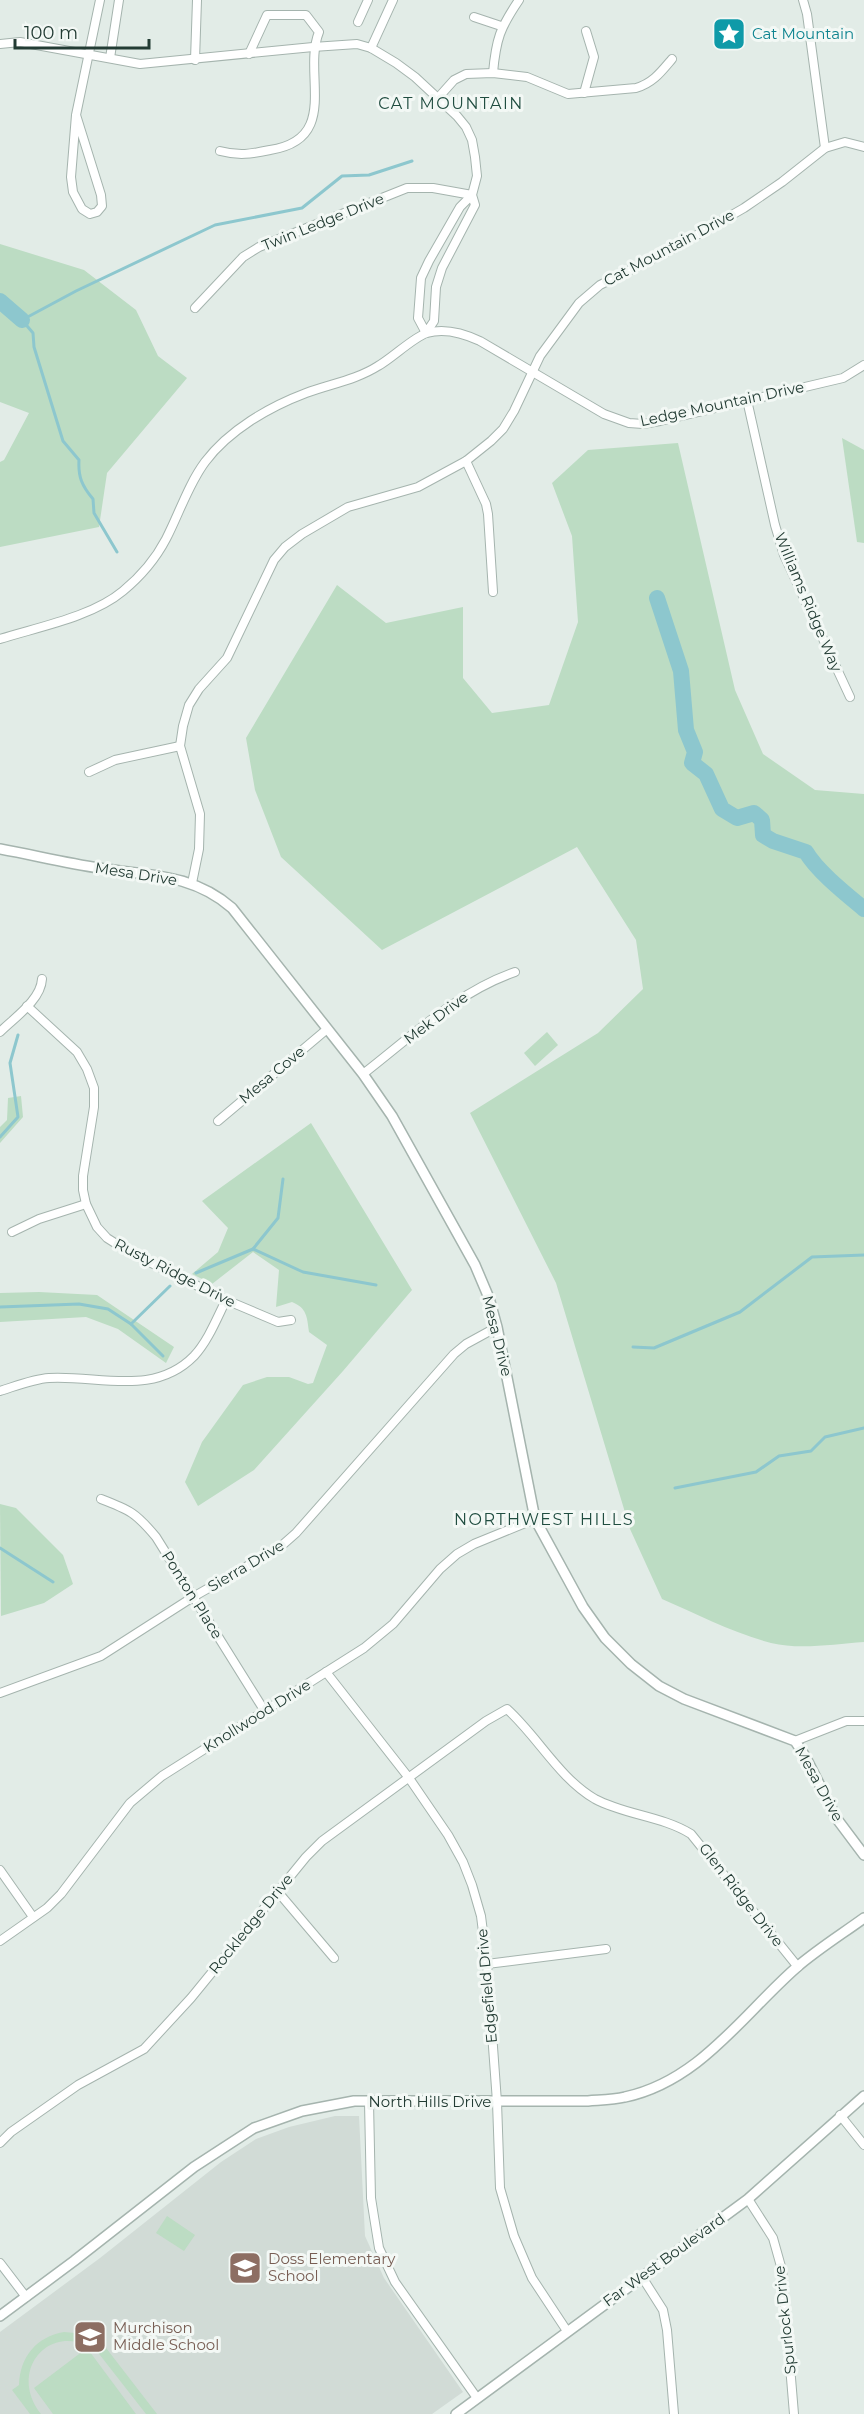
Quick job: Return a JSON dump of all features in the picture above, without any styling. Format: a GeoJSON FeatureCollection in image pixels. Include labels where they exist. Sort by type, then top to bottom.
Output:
{"type":"FeatureCollection","features":[{"type":"Feature","properties":{"kind":"street"},"geometry":{"type":"LineString","coordinates":[[76,115],[101,195],[102,207],[90,214],[82,209],[73,192],[71,177],[76,115],[100,0]]}},
{"type":"Feature","properties":{"kind":"street"},"geometry":{"type":"LineString","coordinates":[[110,58],[120,0]]}},
{"type":"Feature","properties":{"kind":"street"},"geometry":{"type":"LineString","coordinates":[[195,60],[197,0]]}},
{"type":"Feature","properties":{"kind":"street"},"geometry":{"type":"LineString","coordinates":[[358,22],[368,0]]}},
{"type":"Feature","properties":{"kind":"street"},"geometry":{"type":"LineString","coordinates":[[371,48],[393,0]]}},
{"type":"Feature","properties":{"kind":"street"},"geometry":{"type":"LineString","coordinates":[[493,73],[495,47],[501,26],[519,0]]}},
{"type":"Feature","properties":{"kind":"street"},"geometry":{"type":"LineString","coordinates":[[803,0],[807,14],[825,148],[845,142],[864,147]]}},
{"type":"Feature","properties":{"kind":"street"},"geometry":{"type":"LineString","coordinates":[[220,151],[239,155],[283,148],[301,138],[311,123],[316,92],[313,47],[319,32],[306,15],[267,15],[249,54]]}},
{"type":"Feature","properties":{"kind":"street"},"geometry":{"type":"LineString","coordinates":[[474,17],[501,26]]}},
{"type":"Feature","properties":{"kind":"street"},"geometry":{"type":"LineString","coordinates":[[584,93],[594,57],[586,31]]}},
{"type":"Feature","properties":{"kind":"street"},"geometry":{"type":"LineString","coordinates":[[0,44],[20,42],[140,64],[357,44],[371,48],[396,63],[457,116],[472,140],[477,176],[472,195],[460,207],[421,278],[418,318],[426,333]]}},
{"type":"Feature","properties":{"kind":"street"},"geometry":{"type":"LineString","coordinates":[[437,99],[454,80],[466,74],[493,73],[527,77],[568,94],[636,88],[647,85],[672,59]]}},
{"type":"Feature","properties":{"kind":"street","name":"Cat Mountain Drive"},"geometry":{"type":"LineString","coordinates":[[192,883],[199,849],[200,814],[180,746],[183,726],[189,705],[199,689],[228,658],[274,560],[285,547],[348,507],[418,487],[466,460],[503,429],[540,356],[579,303],[595,290],[744,208],[825,148]]}},
{"type":"Feature","properties":{"kind":"street","name":"Twin Ledge Drive"},"geometry":{"type":"LineString","coordinates":[[195,308],[243,257],[259,247],[406,188],[433,188],[472,195]]}},
{"type":"Feature","properties":{"kind":"street"},"geometry":{"type":"LineString","coordinates":[[0,639],[76,615],[121,593],[145,570],[165,540],[204,463],[236,431],[305,394],[350,380],[378,366],[426,333],[434,321],[436,287],[442,268],[475,205],[472,195]]}},
{"type":"Feature","properties":{"kind":"street","name":"Ledge Mountain Drive"},"geometry":{"type":"LineString","coordinates":[[426,333],[465,334],[590,408],[619,421],[643,424],[843,378],[864,364]]}},
{"type":"Feature","properties":{"kind":"street","name":"Williams Ridge Way"},"geometry":{"type":"LineString","coordinates":[[747,400],[784,555],[850,697]]}},
{"type":"Feature","properties":{"kind":"street"},"geometry":{"type":"LineString","coordinates":[[466,460],[488,513],[493,592]]}},
{"type":"Feature","properties":{"kind":"street"},"geometry":{"type":"LineString","coordinates":[[89,772],[115,760],[180,746]]}},
{"type":"Feature","properties":{"kind":"street","name":"Mesa Drive"},"geometry":{"type":"LineString","coordinates":[[0,849],[192,883],[219,897],[232,908],[363,1074],[392,1116],[458,1234],[489,1298],[497,1327],[535,1519],[583,1607],[605,1638],[631,1664],[659,1686],[684,1700],[795,1741],[837,1819],[864,1855]]}},
{"type":"Feature","properties":{"kind":"street","name":"Mek Drive"},"geometry":{"type":"LineString","coordinates":[[363,1074],[466,994],[491,980],[515,972]]}},
{"type":"Feature","properties":{"kind":"street"},"geometry":{"type":"LineString","coordinates":[[0,1032],[27,1006],[42,987],[42,979]]}},
{"type":"Feature","properties":{"kind":"street","name":"Rusty Ridge Drive"},"geometry":{"type":"LineString","coordinates":[[27,1006],[77,1052],[94,1088],[94,1107],[83,1176],[86,1204],[96,1226],[107,1238],[129,1252],[226,1300],[278,1322],[291,1320]]}},
{"type":"Feature","properties":{"kind":"street","name":"Mesa Cove"},"geometry":{"type":"LineString","coordinates":[[218,1121],[326,1030]]}},
{"type":"Feature","properties":{"kind":"street"},"geometry":{"type":"LineString","coordinates":[[12,1232],[39,1219],[86,1204]]}},
{"type":"Feature","properties":{"kind":"street"},"geometry":{"type":"LineString","coordinates":[[0,1391],[46,1378],[135,1382],[160,1378],[175,1371],[194,1355],[206,1339],[226,1300]]}},
{"type":"Feature","properties":{"kind":"street","name":"Sierra Drive"},"geometry":{"type":"LineString","coordinates":[[0,1693],[101,1656],[193,1597],[279,1548],[296,1533],[454,1354],[466,1344],[497,1327]]}},
{"type":"Feature","properties":{"kind":"street","name":"Ponton Place"},"geometry":{"type":"LineString","coordinates":[[101,1499],[138,1515],[156,1537],[264,1710]]}},
{"type":"Feature","properties":{"kind":"street","name":"Knollwood Drive"},"geometry":{"type":"LineString","coordinates":[[0,1941],[47,1908],[61,1894],[130,1803],[162,1776],[364,1648],[393,1624],[440,1569],[457,1554],[474,1544],[535,1519]]}},
{"type":"Feature","properties":{"kind":"street","name":"Edgefield Drive"},"geometry":{"type":"LineString","coordinates":[[326,1672],[409,1778],[448,1835],[463,1862],[481,1916],[487,1964],[497,2102],[500,2187],[514,2236],[532,2278],[567,2331]]}},
{"type":"Feature","properties":{"kind":"street","name":"Rockledge Drive"},"geometry":{"type":"LineString","coordinates":[[0,2143],[28,2119],[78,2085],[144,2049],[184,2006],[306,1857],[322,1841],[486,1721],[507,1709]]}},
{"type":"Feature","properties":{"kind":"street","name":"Glen Ridge Drive"},"geometry":{"type":"LineString","coordinates":[[507,1709],[582,1790],[612,1807],[681,1828],[691,1834],[798,1966]]}},
{"type":"Feature","properties":{"kind":"street"},"geometry":{"type":"LineString","coordinates":[[795,1741],[846,1721],[864,1721]]}},
{"type":"Feature","properties":{"kind":"street"},"geometry":{"type":"LineString","coordinates":[[0,1870],[33,1917]]}},
{"type":"Feature","properties":{"kind":"street"},"geometry":{"type":"LineString","coordinates":[[278,1892],[334,1958]]}},
{"type":"Feature","properties":{"kind":"street","name":"North Hills Drive"},"geometry":{"type":"LineString","coordinates":[[0,2316],[232,2140],[254,2128],[302,2111],[354,2101],[588,2102],[625,2097],[658,2085],[685,2072],[720,2044],[798,1966],[864,1918]]}},
{"type":"Feature","properties":{"kind":"street"},"geometry":{"type":"LineString","coordinates":[[487,1964],[606,1949]]}},
{"type":"Feature","properties":{"kind":"street","name":"Far West Boulevard"},"geometry":{"type":"LineString","coordinates":[[456,2414],[748,2199],[864,2096]]}},
{"type":"Feature","properties":{"kind":"street"},"geometry":{"type":"LineString","coordinates":[[369,2102],[371,2198],[379,2248],[395,2282],[477,2398]]}},
{"type":"Feature","properties":{"kind":"street"},"geometry":{"type":"LineString","coordinates":[[840,2115],[864,2145]]}},
{"type":"Feature","properties":{"kind":"street","name":"Spurlock Drive"},"geometry":{"type":"LineString","coordinates":[[748,2199],[773,2238],[782,2270],[794,2414]]}},
{"type":"Feature","properties":{"kind":"street"},"geometry":{"type":"LineString","coordinates":[[0,2263],[26,2297]]}},
{"type":"Feature","properties":{"kind":"street"},"geometry":{"type":"LineString","coordinates":[[642,2277],[663,2310],[667,2330],[674,2414]]}},
{"type":"Feature","properties":{"kind":"shaded area","name":"Doss Elementary School"},"geometry":{"type":"Polygon","coordinates":[[[335,2116],[359,2116],[365,2236],[384,2278],[463,2392],[432,2414],[0,2414],[0,2332],[100,2258],[221,2162],[256,2139],[289,2127],[335,2116]]]}},
{"type":"Feature","properties":{"kind":"green space"},"geometry":{"type":"Polygon","coordinates":[[[0,244],[84,270],[136,310],[158,356],[187,378],[107,473],[99,527],[0,547],[0,462],[4,460],[29,413],[0,402],[0,244]]]}},
{"type":"Feature","properties":{"kind":"green space"},"geometry":{"type":"Polygon","coordinates":[[[842,438],[864,450],[864,543],[857,542],[842,438]]]}},
{"type":"Feature","properties":{"kind":"green space"},"geometry":{"type":"Polygon","coordinates":[[[678,443],[735,690],[763,754],[815,790],[864,794],[864,1642],[805,1646],[771,1643],[729,1629],[662,1599],[630,1529],[556,1283],[470,1113],[598,1033],[643,989],[636,940],[577,847],[382,950],[281,857],[255,790],[246,738],[337,585],[386,623],[463,607],[463,678],[492,713],[549,705],[578,622],[572,536],[552,483],[588,450],[678,443]]]}},
{"type":"Feature","properties":{"kind":"green space"},"geometry":{"type":"Polygon","coordinates":[[[547,1032],[558,1045],[535,1066],[524,1053],[547,1032]]]}},
{"type":"Feature","properties":{"kind":"green space"},"geometry":{"type":"Polygon","coordinates":[[[21,1096],[23,1117],[0,1143],[0,1127],[7,1120],[8,1098],[21,1096]]]}},
{"type":"Feature","properties":{"kind":"green space"},"geometry":{"type":"Polygon","coordinates":[[[311,1123],[412,1290],[254,1470],[198,1506],[185,1482],[202,1442],[243,1385],[267,1377],[289,1377],[308,1384],[313,1383],[327,1345],[309,1332],[307,1317],[301,1307],[292,1302],[276,1307],[279,1270],[253,1252],[212,1284],[192,1274],[218,1252],[228,1228],[202,1201],[311,1123]]]}},
{"type":"Feature","properties":{"kind":"green space"},"geometry":{"type":"Polygon","coordinates":[[[39,1292],[97,1295],[174,1347],[166,1363],[118,1329],[86,1317],[0,1322],[0,1293],[39,1292]]]}},
{"type":"Feature","properties":{"kind":"green space"},"geometry":{"type":"Polygon","coordinates":[[[0,1504],[16,1508],[63,1555],[73,1584],[44,1603],[1,1616],[0,1504]]]}},
{"type":"Feature","properties":{"kind":"green space"},"geometry":{"type":"Polygon","coordinates":[[[167,2216],[195,2235],[184,2251],[156,2233],[167,2216]]]}},
{"type":"Feature","properties":{"kind":"green space"},"geometry":{"type":"Polygon","coordinates":[[[64,2332],[85,2334],[103,2344],[157,2414],[146,2414],[96,2350],[79,2342],[63,2341],[49,2345],[38,2354],[31,2367],[29,2381],[32,2397],[41,2414],[30,2414],[12,2390],[19,2385],[26,2357],[31,2350],[45,2338],[64,2332]]]}},
{"type":"Feature","properties":{"kind":"green space"},"geometry":{"type":"Polygon","coordinates":[[[87,2348],[136,2414],[53,2414],[34,2388],[87,2348]]]}},
{"type":"Feature","properties":{"kind":"waterway"},"geometry":{"type":"LineString","coordinates":[[117,552],[94,513],[93,499],[83,485],[80,476],[79,460],[63,441],[34,347],[33,333],[22,320],[76,291],[215,225],[302,208],[342,176],[369,175],[412,161]]}},
{"type":"Feature","properties":{"kind":"waterway"},"geometry":{"type":"LineString","coordinates":[[0,301],[22,320]]}},
{"type":"Feature","properties":{"kind":"waterway"},"geometry":{"type":"LineString","coordinates":[[657,598],[681,671],[686,730],[695,752],[692,763],[706,774],[722,809],[737,818],[754,813],[762,820],[763,835],[773,841],[806,852],[824,874],[864,909]]}},
{"type":"Feature","properties":{"kind":"waterway"},"geometry":{"type":"LineString","coordinates":[[0,1137],[18,1117],[10,1063],[18,1035]]}},
{"type":"Feature","properties":{"kind":"waterway"},"geometry":{"type":"LineString","coordinates":[[253,1249],[278,1218],[283,1179]]}},
{"type":"Feature","properties":{"kind":"waterway"},"geometry":{"type":"LineString","coordinates":[[196,1273],[253,1249],[303,1272],[376,1285]]}},
{"type":"Feature","properties":{"kind":"waterway"},"geometry":{"type":"LineString","coordinates":[[633,1347],[654,1348],[740,1312],[812,1257],[864,1255]]}},
{"type":"Feature","properties":{"kind":"waterway"},"geometry":{"type":"LineString","coordinates":[[0,1307],[79,1304],[108,1309],[131,1324],[170,1286]]}},
{"type":"Feature","properties":{"kind":"waterway"},"geometry":{"type":"LineString","coordinates":[[131,1324],[163,1356]]}},
{"type":"Feature","properties":{"kind":"waterway"},"geometry":{"type":"LineString","coordinates":[[675,1488],[756,1472],[779,1456],[811,1451],[825,1437],[864,1428]]}},
{"type":"Feature","properties":{"kind":"waterway"},"geometry":{"type":"LineString","coordinates":[[0,1548],[53,1582]]}},
{"type":"Feature","properties":{"kind":"place","name":"Cat Mountain"},"geometry":{"type":"Point","coordinates":[729,34]}},
{"type":"Feature","properties":{"kind":"place","name":"Doss Elementary School"},"geometry":{"type":"Point","coordinates":[245,2268]}},
{"type":"Feature","properties":{"kind":"place","name":"Murchison Middle School"},"geometry":{"type":"Point","coordinates":[90,2337]}},
{"type":"Feature","properties":{"kind":"district","name":"CAT MOUNTAIN"},"geometry":{"type":"Point","coordinates":[451,103]}},
{"type":"Feature","properties":{"kind":"district","name":"NORTHWEST HILLS"},"geometry":{"type":"Point","coordinates":[544,1519]}}]}
